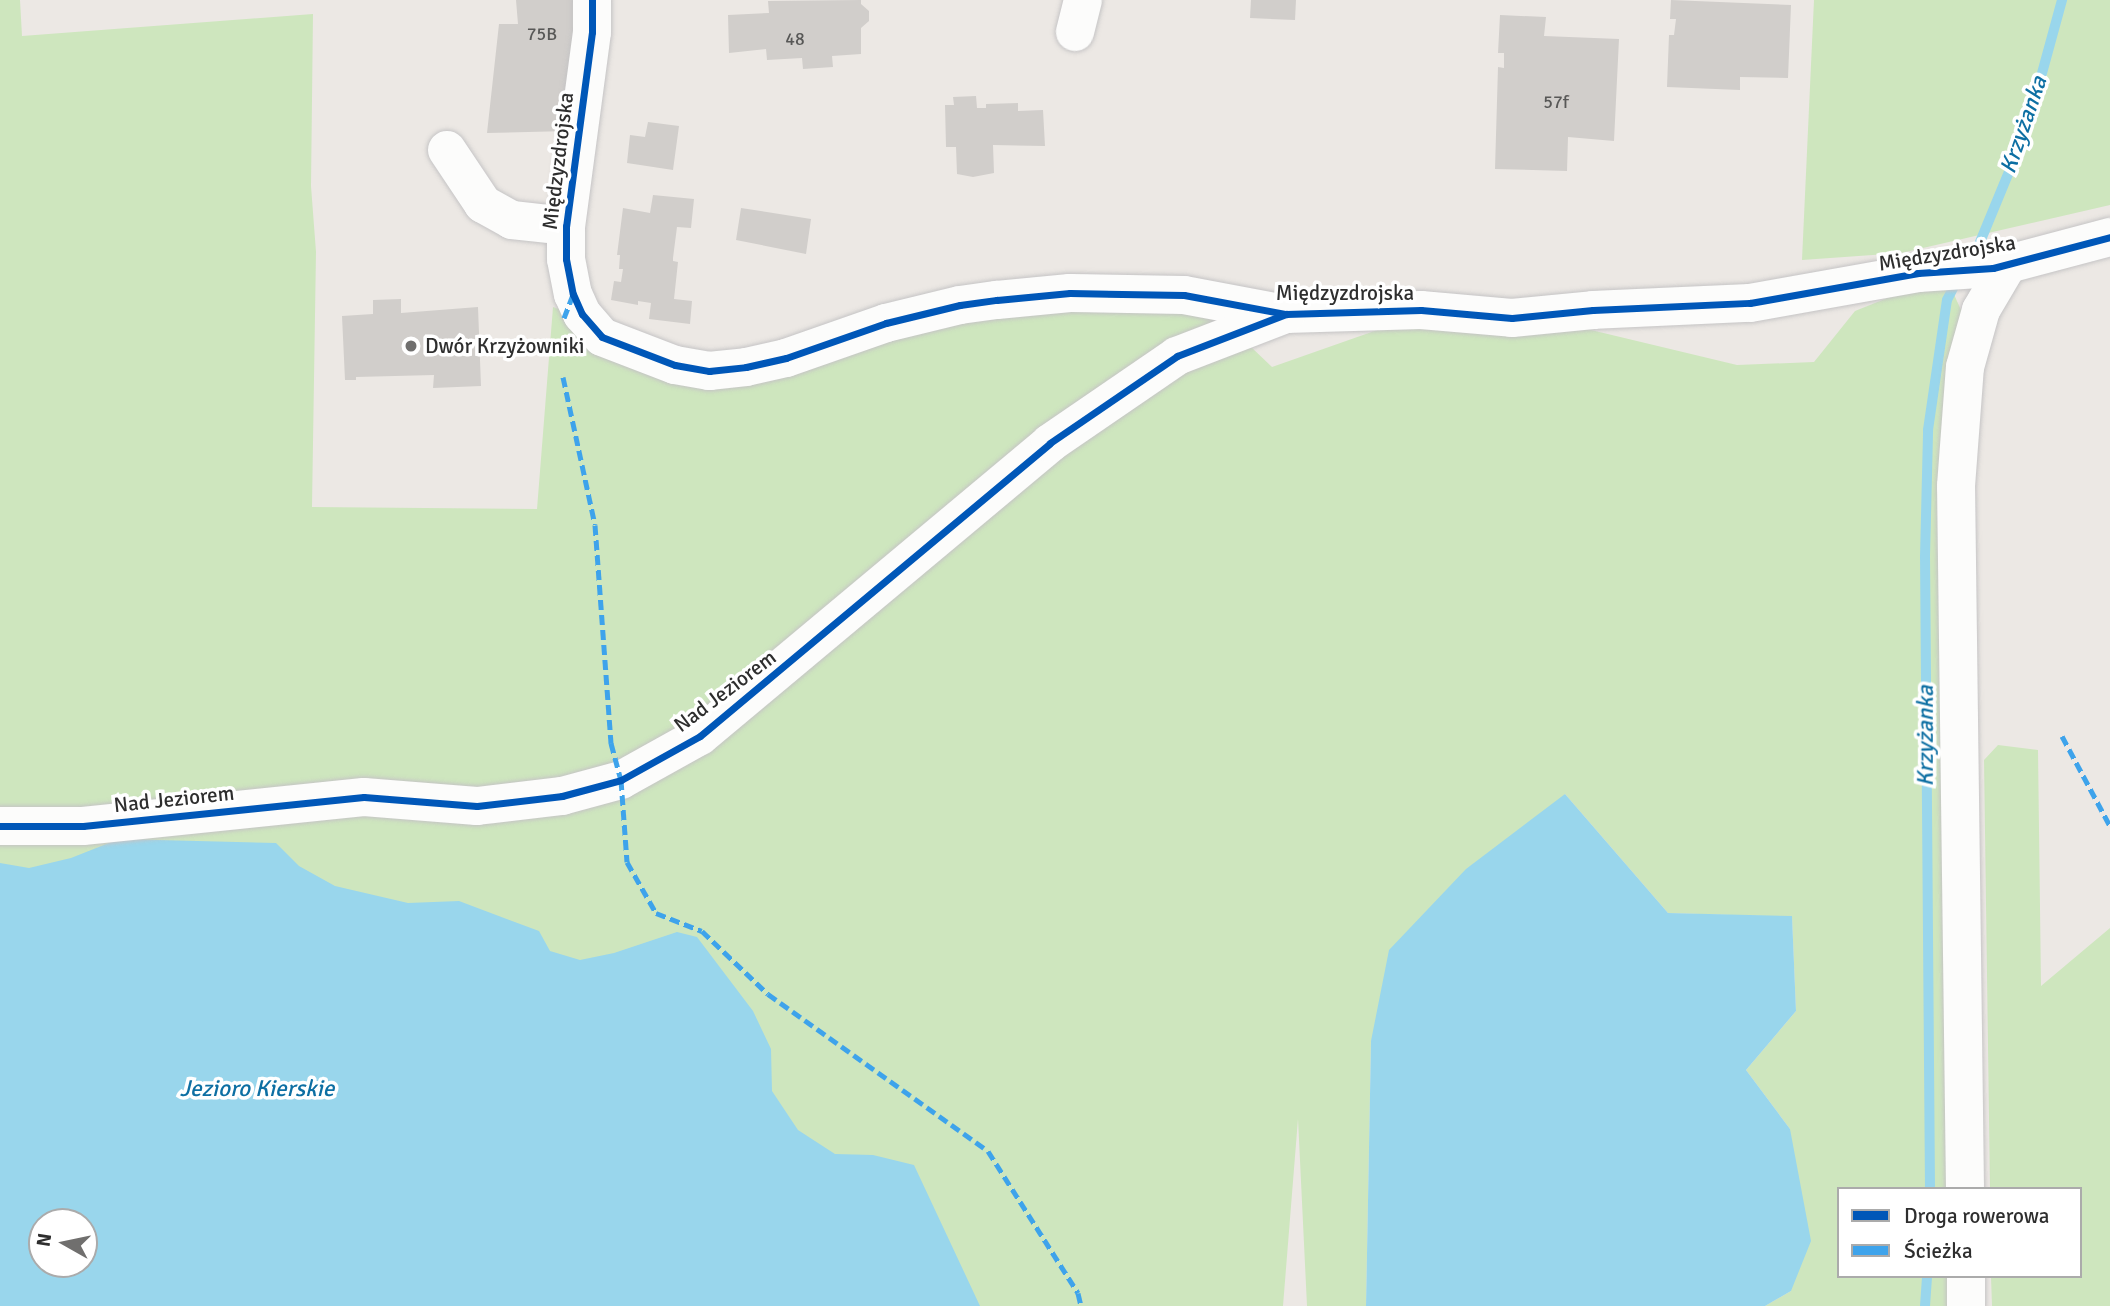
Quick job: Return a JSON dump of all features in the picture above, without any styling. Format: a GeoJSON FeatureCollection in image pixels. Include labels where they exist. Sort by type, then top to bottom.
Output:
{"type":"FeatureCollection","features":[{"type":"Feature","properties":{"kind":"street","name":"Międzyzdrojska"},"geometry":{"type":"LineString","coordinates":[[592,0],[593,32],[566,226],[566,258],[573,294],[582,314],[602,337],[675,365],[709,371],[747,367],[786,358],[920,314],[1009,299],[1070,293],[1184,295],[1286,314],[1421,310],[1512,318],[1593,310],[1750,303],[1918,273],[2008,264],[2110,237]]}},
{"type":"Feature","properties":{"kind":"street"},"geometry":{"type":"LineString","coordinates":[[447,150],[483,204],[512,220],[566,226]]}},
{"type":"Feature","properties":{"kind":"street"},"geometry":{"type":"LineString","coordinates":[[1965,1187],[1956,486],[1965,367],[1981,310],[2008,264]]}},
{"type":"Feature","properties":{"kind":"street","name":"Nad Jeziorem"},"geometry":{"type":"LineString","coordinates":[[0,826],[83,826],[364,797],[477,806],[562,796],[621,780],[700,736],[1050,443],[1177,356],[1286,314]]}},
{"type":"Feature","properties":{"kind":"street"},"geometry":{"type":"LineString","coordinates":[[1966,1278],[1966,1306]]}},
{"type":"Feature","properties":{"kind":"green space"},"geometry":{"type":"Polygon","coordinates":[[[0,0],[20,0],[22,36],[313,14],[311,186],[316,252],[312,507],[537,509],[553,307],[573,314],[666,371],[967,312],[1207,305],[1272,367],[1400,322],[1566,324],[1737,365],[1814,362],[1855,311],[1910,289],[1952,290],[1961,310],[1950,1187],[1837,1187],[1837,1278],[1953,1278],[1954,1306],[1765,1306],[1791,1291],[1790,1129],[1746,1070],[1796,1011],[1792,917],[1668,913],[1565,794],[1371,1041],[1366,1306],[1307,1306],[1298,1119],[1283,1306],[678,1306],[0,996],[0,0]]]}},
{"type":"Feature","properties":{"kind":"green space"},"geometry":{"type":"Polygon","coordinates":[[[1814,0],[2110,0],[2110,205],[1901,253],[1802,260],[1814,0]]]}},
{"type":"Feature","properties":{"kind":"green space"},"geometry":{"type":"Polygon","coordinates":[[[1998,745],[2038,750],[2041,986],[2110,928],[2110,1306],[1992,1306],[1991,1278],[2082,1278],[2082,1187],[1990,1187],[1984,760],[1998,745]]]}},
{"type":"Feature","properties":{"kind":"water"},"geometry":{"type":"Polygon","coordinates":[[[1565,794],[1668,913],[1792,916],[1796,1011],[1746,1070],[1790,1129],[1811,1241],[1791,1291],[1765,1306],[1366,1306],[1371,1041],[1389,950],[1466,869],[1565,794]]]}},
{"type":"Feature","properties":{"kind":"water","name":"Jezioro Kierskie"},"geometry":{"type":"Polygon","coordinates":[[[119,839],[276,843],[299,866],[335,886],[408,903],[459,901],[539,931],[550,951],[580,960],[614,953],[677,932],[697,937],[753,1011],[771,1049],[772,1091],[798,1130],[835,1154],[873,1155],[914,1165],[980,1306],[0,1306],[0,863],[29,868],[71,858],[119,839]]]}},
{"type":"Feature","properties":{"kind":"building"},"geometry":{"type":"Polygon","coordinates":[[[516,0],[576,0],[568,131],[487,133],[499,24],[518,24],[516,0]]]}},
{"type":"Feature","properties":{"kind":"building"},"geometry":{"type":"Polygon","coordinates":[[[861,0],[861,4],[869,11],[869,21],[861,28],[861,54],[832,56],[833,67],[803,69],[802,58],[767,60],[766,49],[729,53],[728,15],[769,13],[768,1],[861,0]]]}},
{"type":"Feature","properties":{"kind":"building"},"geometry":{"type":"Polygon","coordinates":[[[1251,0],[1296,0],[1295,20],[1250,18],[1251,0]]]}},
{"type":"Feature","properties":{"kind":"building"},"geometry":{"type":"Polygon","coordinates":[[[1671,0],[1791,5],[1788,78],[1740,77],[1740,90],[1667,87],[1669,35],[1674,35],[1676,19],[1670,19],[1671,0]]]}},
{"type":"Feature","properties":{"kind":"building"},"geometry":{"type":"Polygon","coordinates":[[[1500,15],[1546,17],[1544,36],[1619,39],[1614,141],[1568,137],[1567,171],[1495,169],[1498,67],[1504,68],[1504,53],[1498,53],[1500,15]]]}},
{"type":"Feature","properties":{"kind":"building"},"geometry":{"type":"Polygon","coordinates":[[[976,96],[977,108],[986,108],[986,104],[1018,103],[1018,111],[1043,110],[1045,146],[993,145],[994,173],[973,177],[957,174],[956,147],[946,147],[945,105],[954,105],[953,97],[976,96]]]}},
{"type":"Feature","properties":{"kind":"building"},"geometry":{"type":"Polygon","coordinates":[[[648,122],[679,126],[673,170],[627,163],[630,135],[645,137],[648,122]]]}},
{"type":"Feature","properties":{"kind":"building"},"geometry":{"type":"Polygon","coordinates":[[[653,195],[694,199],[691,228],[677,227],[673,258],[673,261],[678,262],[674,299],[692,301],[690,324],[649,319],[651,303],[638,301],[638,305],[611,300],[614,281],[621,282],[623,269],[619,269],[620,255],[617,255],[623,208],[650,213],[653,195]]]}},
{"type":"Feature","properties":{"kind":"building"},"geometry":{"type":"Polygon","coordinates":[[[741,208],[811,219],[806,254],[736,240],[741,208]]]}},
{"type":"Feature","properties":{"kind":"building","name":"Dwór Krzyżowniki"},"geometry":{"type":"Polygon","coordinates":[[[401,299],[401,313],[478,307],[481,386],[433,388],[434,375],[356,377],[356,380],[345,380],[342,316],[373,314],[373,300],[401,299]]]}},
{"type":"Feature","properties":{"kind":"waterway","name":"Krzyżanka"},"geometry":{"type":"LineString","coordinates":[[1978,247],[2027,128],[2062,0]]}},
{"type":"Feature","properties":{"kind":"waterway","name":"Krzyżanka"},"geometry":{"type":"LineString","coordinates":[[1930,1187],[1925,557],[1928,430],[1947,300],[1954,286]]}},
{"type":"Feature","properties":{"kind":"waterway","name":"Krzyżanka"},"geometry":{"type":"LineString","coordinates":[[1925,1306],[1927,1278]]}},
{"type":"Feature","properties":{"kind":"marked path"},"geometry":{"type":"LineString","coordinates":[[564,318],[573,294]]}},
{"type":"Feature","properties":{"kind":"marked path"},"geometry":{"type":"LineString","coordinates":[[563,377],[595,525],[611,743],[621,780],[627,862],[656,913],[702,931],[768,994],[988,1151],[1078,1293],[1081,1306]]}},
{"type":"Feature","properties":{"kind":"marked path"},"geometry":{"type":"LineString","coordinates":[[2062,736],[2110,826]]}},
{"type":"Feature","properties":{"kind":"cycle path"},"geometry":{"type":"LineString","coordinates":[[592,0],[592,32],[566,226],[566,259],[573,294],[582,314],[602,337],[675,365],[709,371],[746,367],[786,358],[886,323],[960,305],[1070,293],[1184,295],[1286,314],[1421,310],[1512,318],[1593,310],[1750,303],[1918,273],[1993,268],[2110,237]]}},
{"type":"Feature","properties":{"kind":"cycle path"},"geometry":{"type":"LineString","coordinates":[[0,826],[83,826],[364,797],[477,806],[562,796],[621,780],[700,736],[1050,443],[1177,356],[1286,314]]}},
{"type":"Feature","properties":{"kind":"place","name":"Dwór Krzyżowniki"},"geometry":{"type":"Point","coordinates":[411,346]}}]}
